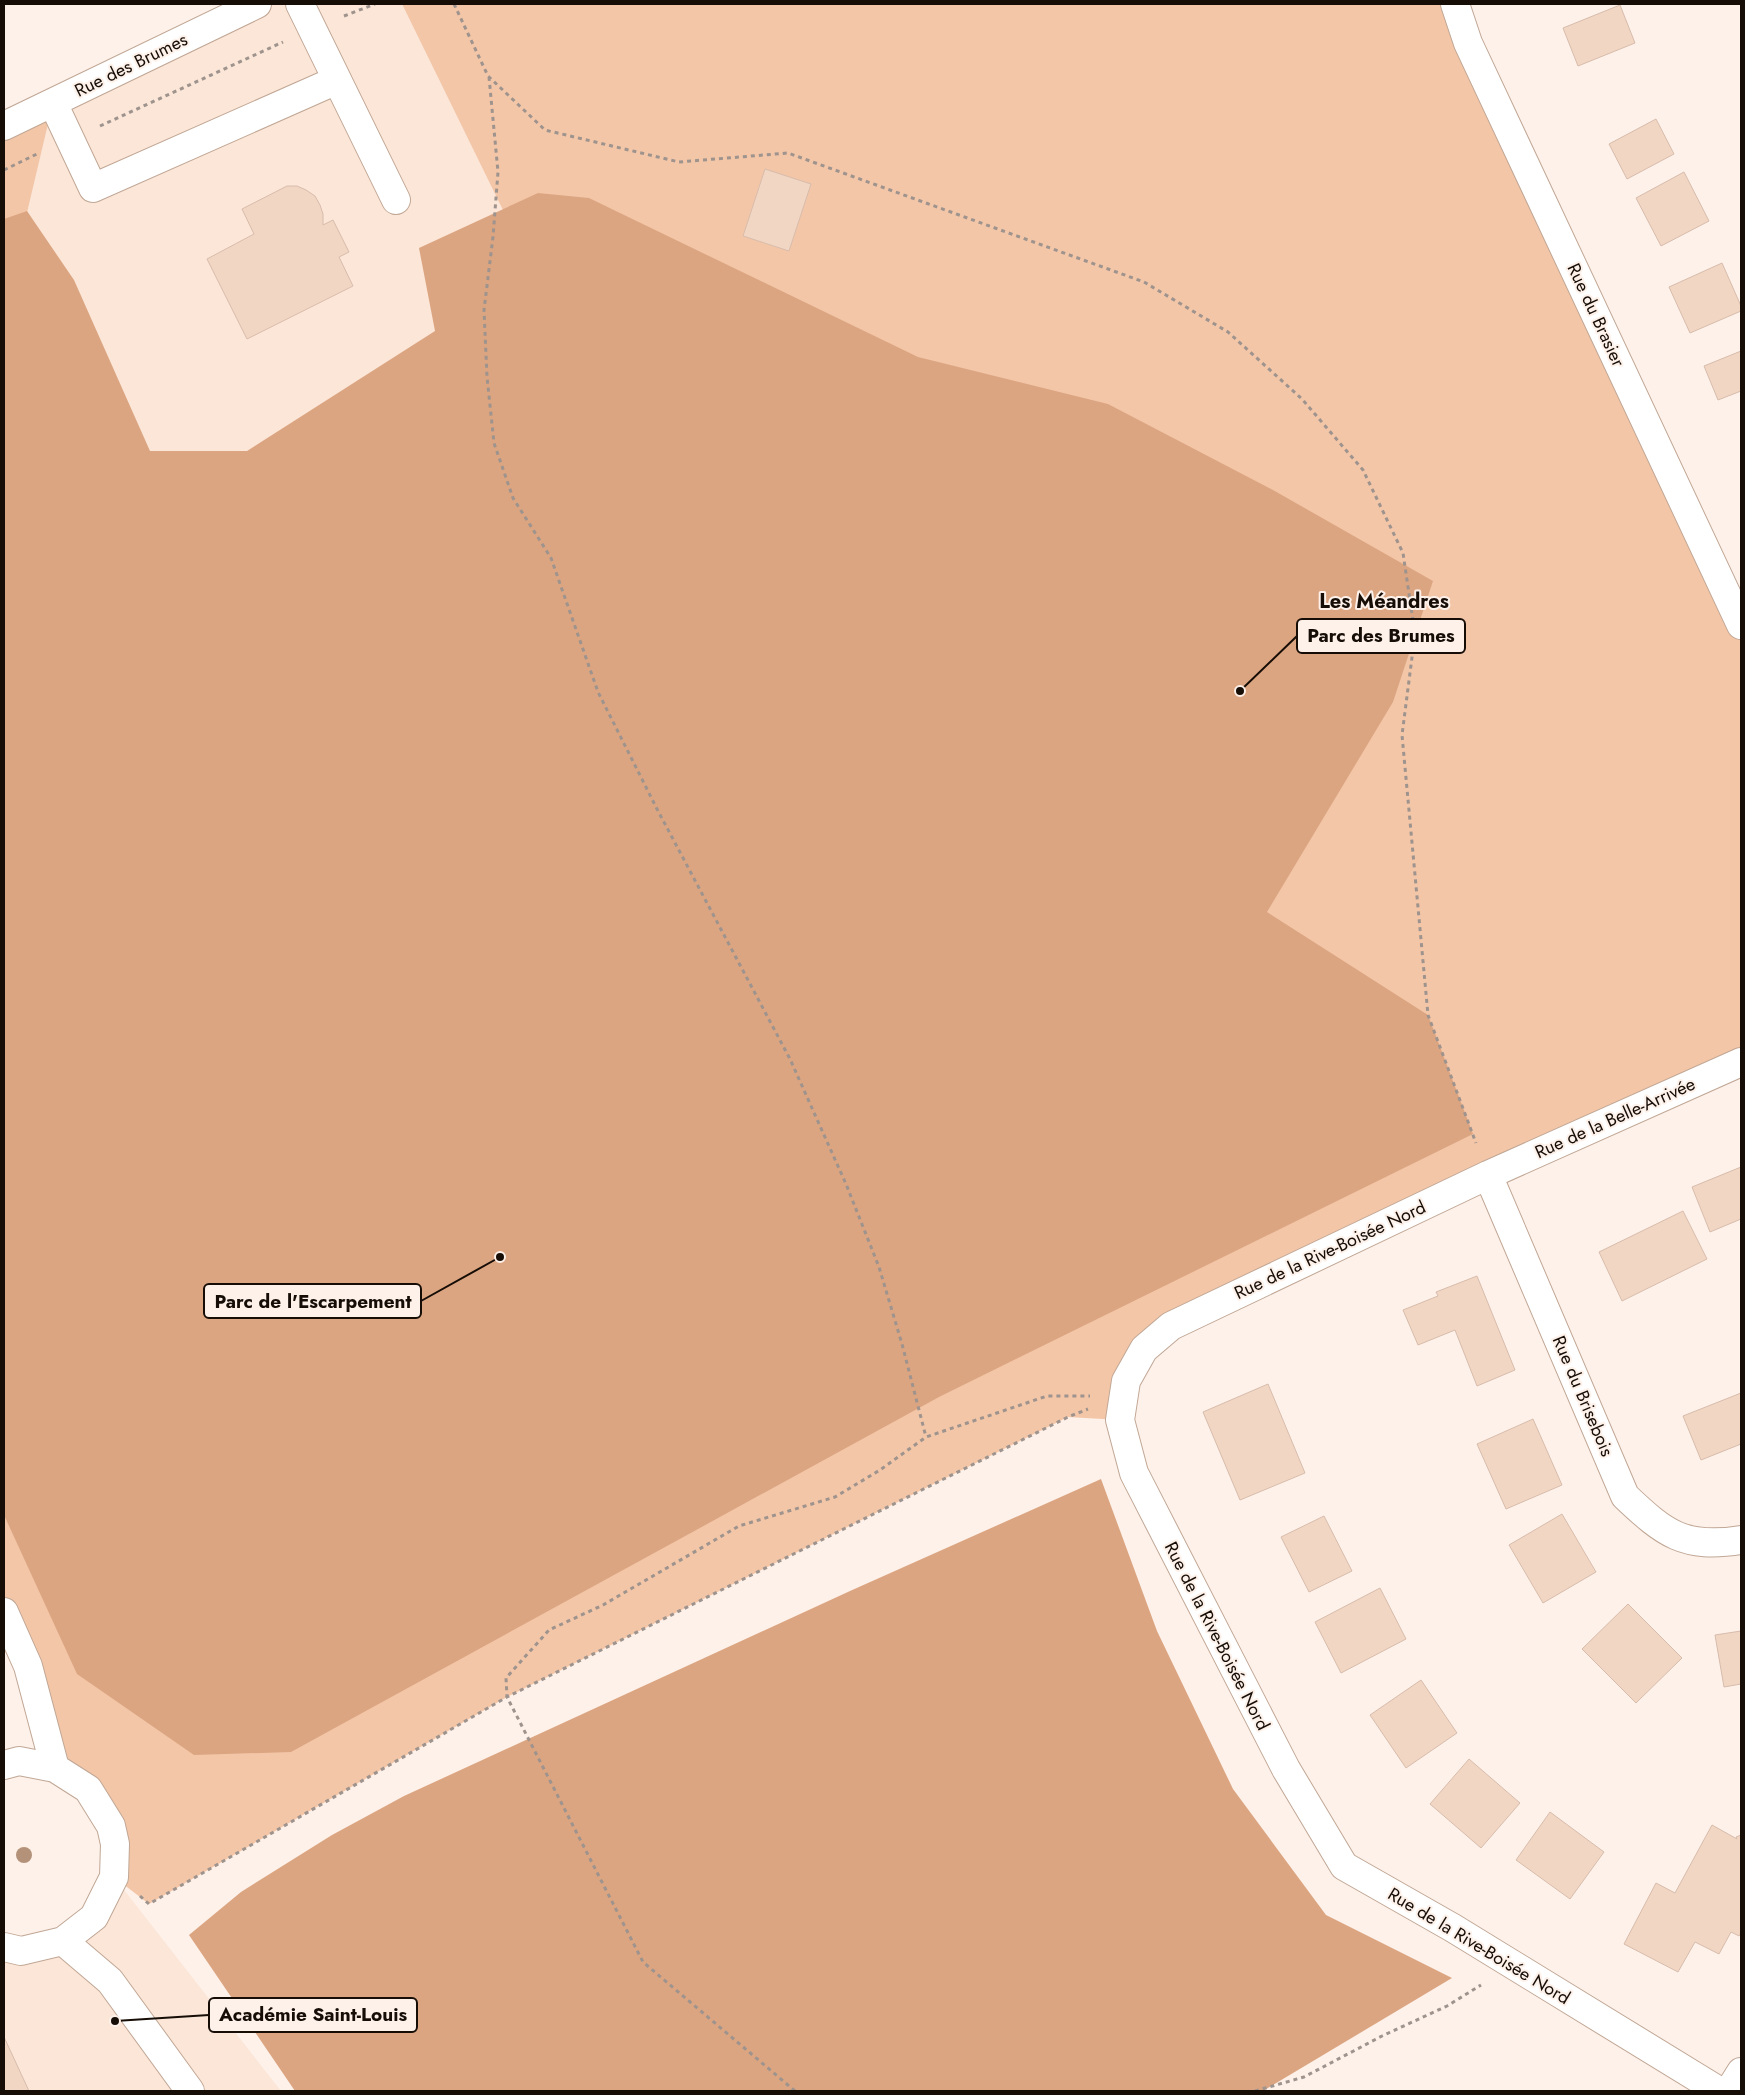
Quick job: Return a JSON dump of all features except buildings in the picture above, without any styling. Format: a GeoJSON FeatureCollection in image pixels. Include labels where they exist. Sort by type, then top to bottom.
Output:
{"type":"FeatureCollection","features":[{"type":"Feature","properties":{"kind":"street","name":"Rue des Brumes"},"geometry":{"type":"LineString","coordinates":[[4,126],[257,4]]}},
{"type":"Feature","properties":{"kind":"street"},"geometry":{"type":"LineString","coordinates":[[300,4],[396,200]]}},
{"type":"Feature","properties":{"kind":"street","name":"Rue du Brasier"},"geometry":{"type":"LineString","coordinates":[[1456,4],[1472,52],[1740,618]]}},
{"type":"Feature","properties":{"kind":"street"},"geometry":{"type":"LineString","coordinates":[[53,103],[93,188],[337,80]]}},
{"type":"Feature","properties":{"kind":"street","name":"Rue de la Belle-Arrivée"},"geometry":{"type":"LineString","coordinates":[[1488,1175],[1741,1062]]}},
{"type":"Feature","properties":{"kind":"street","name":"Rue de la Rive-Boisée Nord"},"geometry":{"type":"LineString","coordinates":[[1488,1175],[1171,1326],[1144,1349],[1126,1381],[1120,1420],[1134,1474],[1286,1769],[1344,1866],[1514,1965],[1719,2091]]}},
{"type":"Feature","properties":{"kind":"street","name":"Rue du Brisebois"},"geometry":{"type":"LineString","coordinates":[[1488,1175],[1625,1496],[1652,1521],[1678,1538],[1718,1544],[1741,1540]]}},
{"type":"Feature","properties":{"kind":"street"},"geometry":{"type":"LineString","coordinates":[[4,1612],[28,1666],[55,1768]]}},
{"type":"Feature","properties":{"kind":"street"},"geometry":{"type":"LineString","coordinates":[[4,1764],[19,1761],[55,1768],[88,1789],[111,1826],[115,1844],[114,1877],[94,1917],[63,1941],[21,1951],[4,1947]]}},
{"type":"Feature","properties":{"kind":"street"},"geometry":{"type":"LineString","coordinates":[[63,1941],[110,1981],[190,2091]]}},
{"type":"Feature","properties":{"kind":"street"},"geometry":{"type":"LineString","coordinates":[[1729,2091],[1741,2072]]}},
{"type":"Feature","properties":{"kind":"path"},"geometry":{"type":"LineString","coordinates":[[4,170],[312,28],[375,4]]}},
{"type":"Feature","properties":{"kind":"path"},"geometry":{"type":"LineString","coordinates":[[454,4],[488,76],[498,172],[493,237],[484,310],[487,377],[494,443],[514,498],[551,558],[598,692],[657,809],[790,1059],[846,1184],[879,1266],[902,1344],[926,1437]]}},
{"type":"Feature","properties":{"kind":"path"},"geometry":{"type":"LineString","coordinates":[[488,76],[545,130],[679,162],[788,153],[1144,282],[1228,332],[1302,399],[1363,470],[1403,554],[1414,634],[1402,735],[1428,1015],[1488,1175]]}},
{"type":"Feature","properties":{"kind":"path"},"geometry":{"type":"LineString","coordinates":[[795,2091],[643,1962],[507,1696],[506,1678],[549,1630],[612,1601],[739,1526],[835,1497],[880,1470],[926,1437],[1047,1396],[1124,1395]]}},
{"type":"Feature","properties":{"kind":"path"},"geometry":{"type":"LineString","coordinates":[[114,1877],[149,1904],[507,1696],[1059,1422],[1124,1395]]}},
{"type":"Feature","properties":{"kind":"path"},"geometry":{"type":"LineString","coordinates":[[1255,2091],[1304,2077],[1382,2036],[1446,2006],[1514,1965]]}},
{"type":"Feature","properties":{"kind":"shaded area"},"geometry":{"type":"Polygon","coordinates":[[[257,4],[402,4],[771,757],[111,1096],[4,310],[53,103],[257,4]]]}},
{"type":"Feature","properties":{"kind":"shaded area"},"geometry":{"type":"Polygon","coordinates":[[[402,4],[1455,4],[1741,625],[1741,1062],[1171,1326],[1120,1420],[1068,1417],[507,1697],[149,1904],[114,1877],[115,1844],[55,1768],[4,1612],[4,838],[771,757],[402,4]]]}},
{"type":"Feature","properties":{"kind":"shaded area"},"geometry":{"type":"Polygon","coordinates":[[[53,103],[4,310],[4,126],[53,103]]]}},
{"type":"Feature","properties":{"kind":"shaded area"},"geometry":{"type":"Polygon","coordinates":[[[538,193],[589,198],[918,357],[1108,404],[1273,490],[1433,581],[1393,702],[1267,912],[1428,1015],[1473,1134],[939,1397],[291,1752],[194,1755],[77,1674],[4,1515],[4,219],[27,211],[74,280],[150,451],[247,451],[435,331],[419,248],[538,193]]]}},
{"type":"Feature","properties":{"kind":"shaded area"},"geometry":{"type":"Polygon","coordinates":[[[1101,1479],[1157,1631],[1233,1789],[1326,1915],[1452,1978],[1263,2091],[295,2091],[189,1935],[241,1892],[332,1835],[404,1796],[850,1591],[1101,1479]]]}},
{"type":"Feature","properties":{"kind":"shaded area"},"geometry":{"type":"Polygon","coordinates":[[[114,1877],[281,2091],[4,2091],[4,1947],[63,1941],[114,1877]]]}},
{"type":"Feature","properties":{"kind":"place","name":"Parc des Brumes"},"geometry":{"type":"Point","coordinates":[1240,691]}},
{"type":"Feature","properties":{"kind":"place","name":"Parc de l'Escarpement"},"geometry":{"type":"Point","coordinates":[500,1257]}},
{"type":"Feature","properties":{"kind":"place","name":"Académie Saint-Louis"},"geometry":{"type":"Point","coordinates":[115,2021]}},
{"type":"Feature","properties":{"kind":"district","name":"Les Méandres"},"geometry":{"type":"Point","coordinates":[1384,601]}}]}
